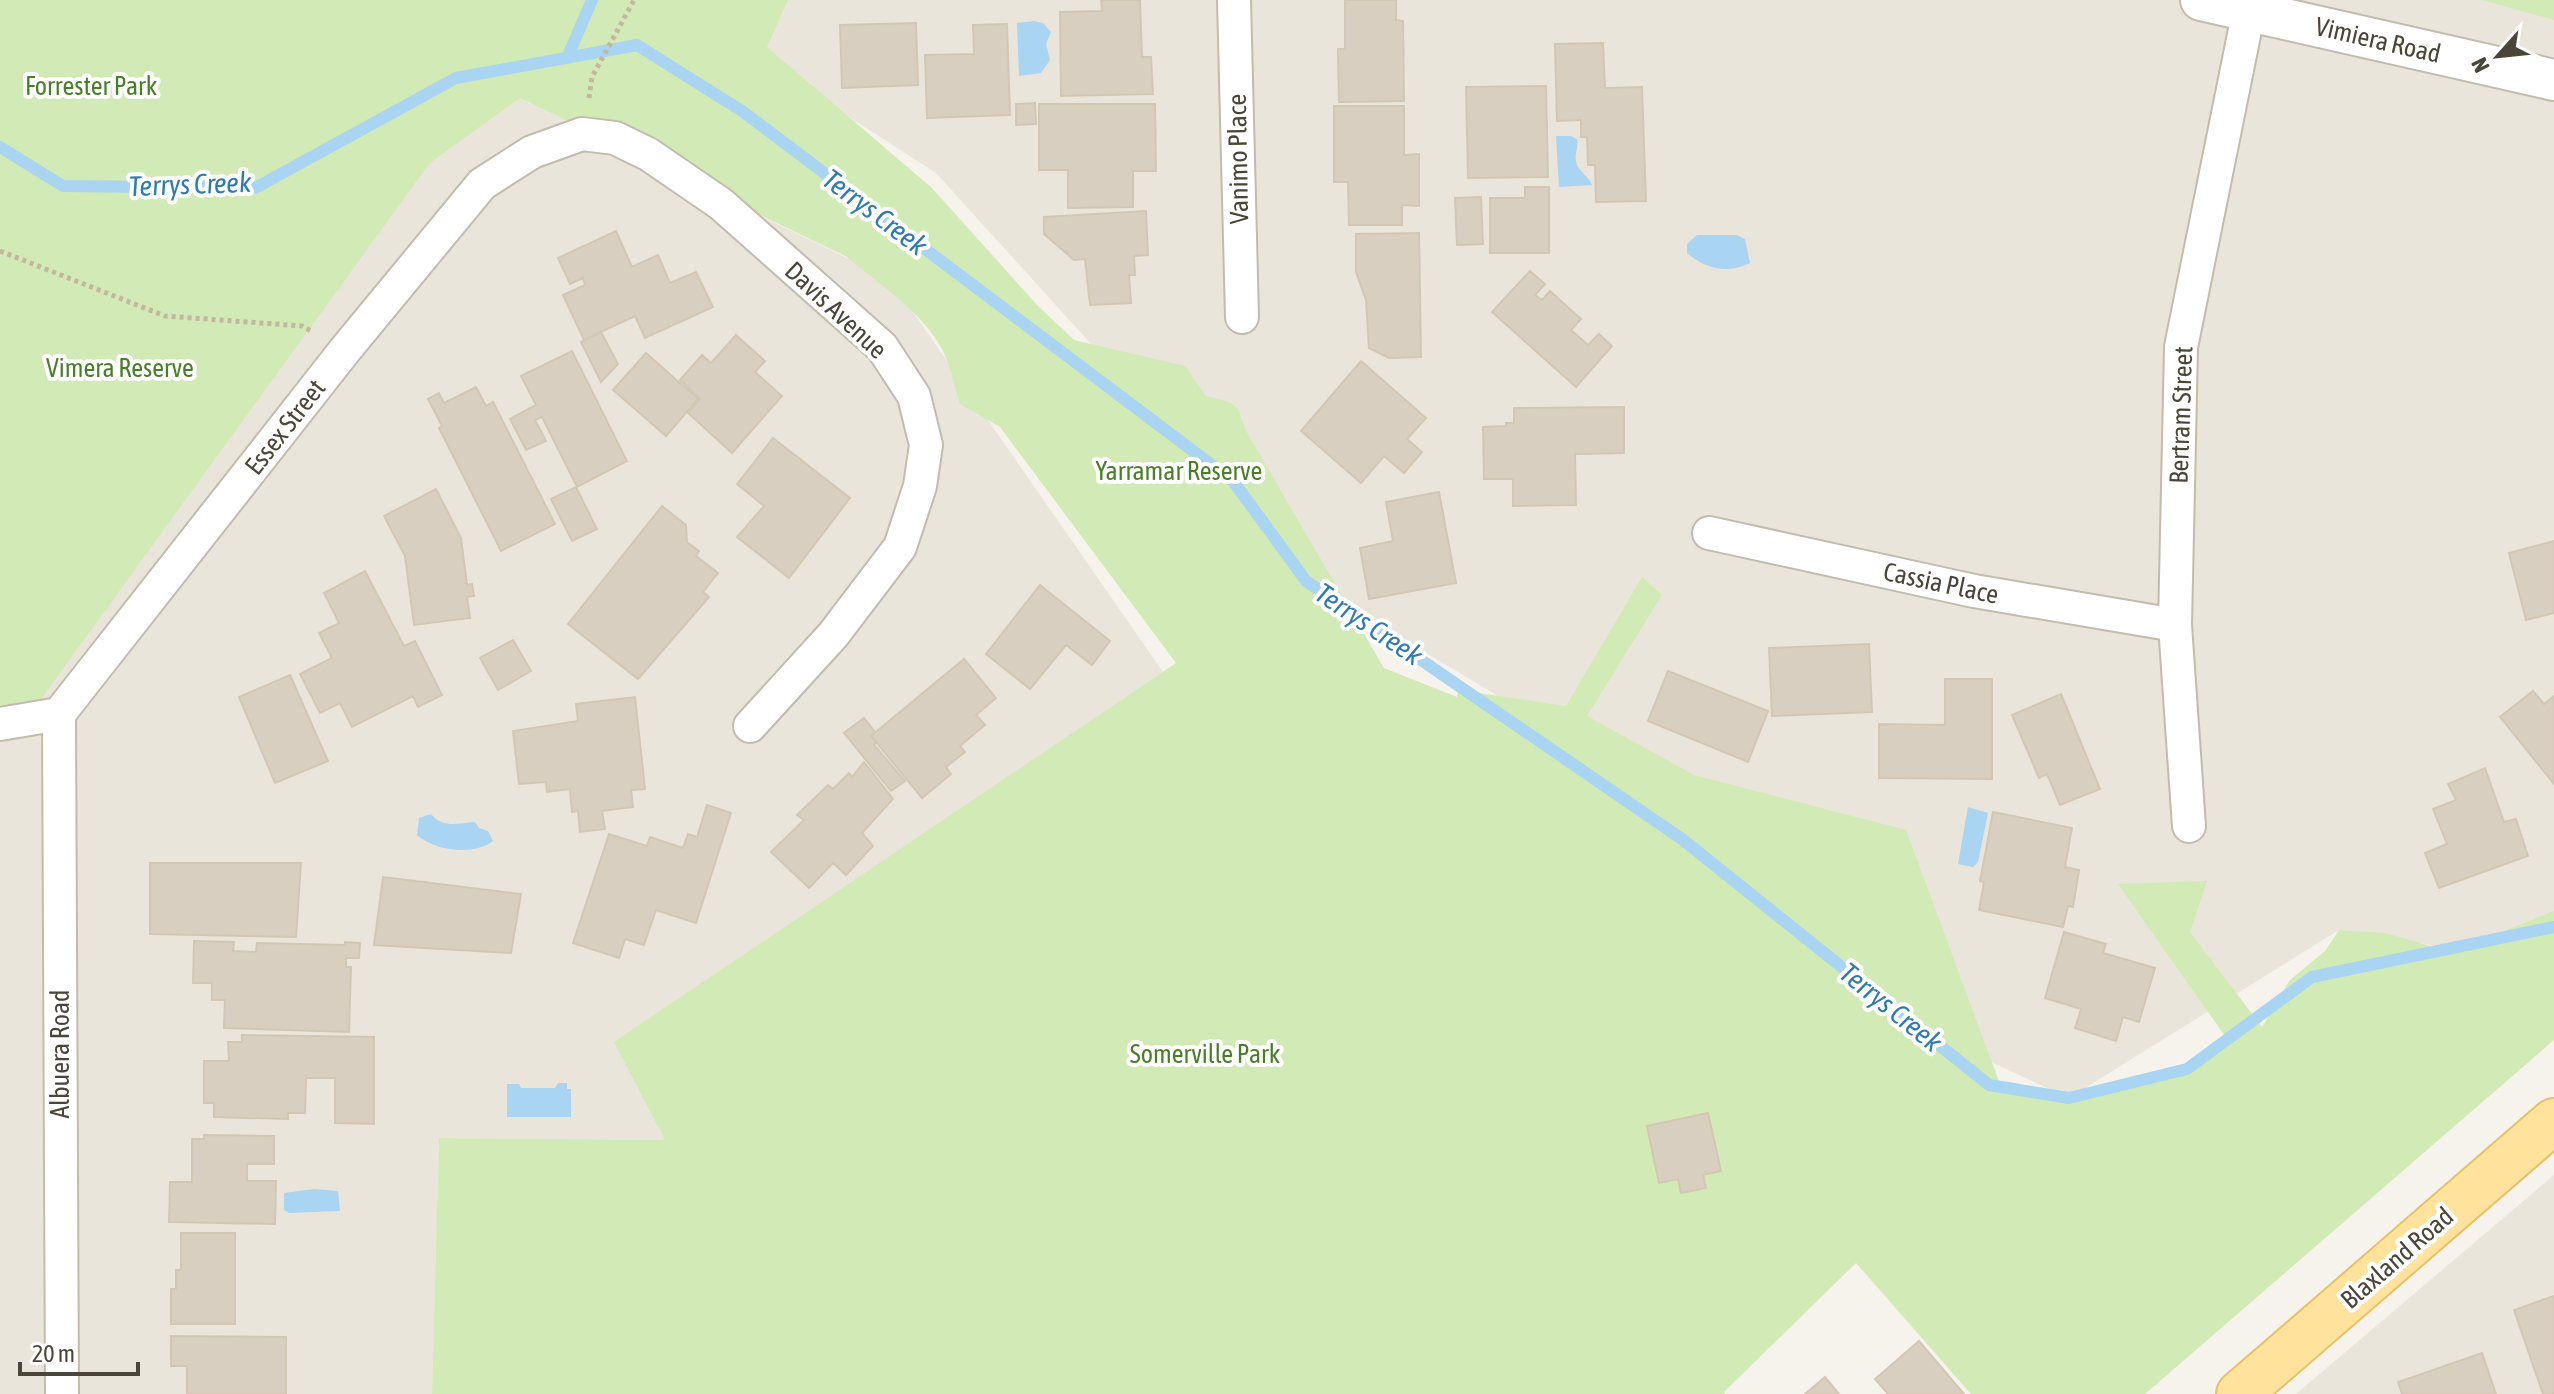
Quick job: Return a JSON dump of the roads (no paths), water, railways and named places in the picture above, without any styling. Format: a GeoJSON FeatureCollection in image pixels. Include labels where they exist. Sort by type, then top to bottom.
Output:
{"type":"FeatureCollection","features":[{"type":"Feature","properties":{"kind":"main road","name":"Blaxland Road"},"geometry":{"type":"LineString","coordinates":[[2239,1394],[2554,1121]]}},
{"type":"Feature","properties":{"kind":"street","name":"Vanimo Place"},"geometry":{"type":"LineString","coordinates":[[1234,0],[1242,317]]}},
{"type":"Feature","properties":{"kind":"street","name":"Vimiera Road"},"geometry":{"type":"LineString","coordinates":[[2201,0],[2554,80]]}},
{"type":"Feature","properties":{"kind":"street","name":"Bertram Street"},"geometry":{"type":"LineString","coordinates":[[2189,826],[2175,625],[2181,347],[2249,10]]}},
{"type":"Feature","properties":{"kind":"street","name":"Essex Street"},"geometry":{"type":"LineString","coordinates":[[59,714],[345,350],[482,184],[532,152],[582,134]]}},
{"type":"Feature","properties":{"kind":"street","name":"Davis Avenue"},"geometry":{"type":"LineString","coordinates":[[582,134],[615,138],[648,154],[721,204],[882,347],[914,396],[926,445],[920,486],[900,547],[833,635],[750,726]]}},
{"type":"Feature","properties":{"kind":"street","name":"Cassia Place"},"geometry":{"type":"LineString","coordinates":[[1709,533],[1974,591],[2175,625]]}},
{"type":"Feature","properties":{"kind":"street"},"geometry":{"type":"LineString","coordinates":[[0,724],[59,714]]}},
{"type":"Feature","properties":{"kind":"street","name":"Albuera Road"},"geometry":{"type":"LineString","coordinates":[[59,714],[62,1394]]}},
{"type":"Feature","properties":{"kind":"water"},"geometry":{"type":"Polygon","coordinates":[[[1017,23],[1043,23],[1051,32],[1046,44],[1050,60],[1041,73],[1019,76],[1017,23]]]}},
{"type":"Feature","properties":{"kind":"water"},"geometry":{"type":"Polygon","coordinates":[[[1556,136],[1577,139],[1577,164],[1592,185],[1559,187],[1556,136]]]}},
{"type":"Feature","properties":{"kind":"water"},"geometry":{"type":"Polygon","coordinates":[[[1697,235],[1737,235],[1745,239],[1750,263],[1726,269],[1701,263],[1687,253],[1687,244],[1697,235]]]}},
{"type":"Feature","properties":{"kind":"water"},"geometry":{"type":"Polygon","coordinates":[[[1968,807],[1988,813],[1978,862],[1973,867],[1958,864],[1968,807]]]}},
{"type":"Feature","properties":{"kind":"water"},"geometry":{"type":"Polygon","coordinates":[[[431,814],[446,823],[475,822],[479,828],[488,831],[493,841],[476,849],[465,850],[434,845],[417,835],[419,818],[431,814]]]}},
{"type":"Feature","properties":{"kind":"water"},"geometry":{"type":"Polygon","coordinates":[[[558,1083],[567,1083],[567,1089],[571,1089],[571,1117],[507,1117],[507,1084],[519,1084],[521,1088],[555,1088],[558,1083]]]}},
{"type":"Feature","properties":{"kind":"water"},"geometry":{"type":"Polygon","coordinates":[[[314,1189],[338,1191],[340,1211],[289,1213],[284,1210],[284,1193],[314,1189]]]}},
{"type":"Feature","properties":{"kind":"waterway"},"geometry":{"type":"LineString","coordinates":[[567,58],[592,0]]}},
{"type":"Feature","properties":{"kind":"waterway","name":"Terrys Creek"},"geometry":{"type":"LineString","coordinates":[[0,147],[63,186],[255,188],[456,78],[637,45],[742,111],[1233,481],[1306,581],[1682,839],[1989,1085],[2069,1098],[2187,1069],[2312,977],[2554,927]]}},
{"type":"Feature","properties":{"kind":"park label","name":"Forrester Park"},"geometry":{"type":"Point","coordinates":[91,86]}},
{"type":"Feature","properties":{"kind":"park label","name":"Vimera Reserve"},"geometry":{"type":"Point","coordinates":[120,368]}},
{"type":"Feature","properties":{"kind":"park label","name":"Yarramar Reserve"},"geometry":{"type":"Point","coordinates":[1179,471]}},
{"type":"Feature","properties":{"kind":"park label","name":"Somerville Park"},"geometry":{"type":"Point","coordinates":[1205,1054]}}]}
